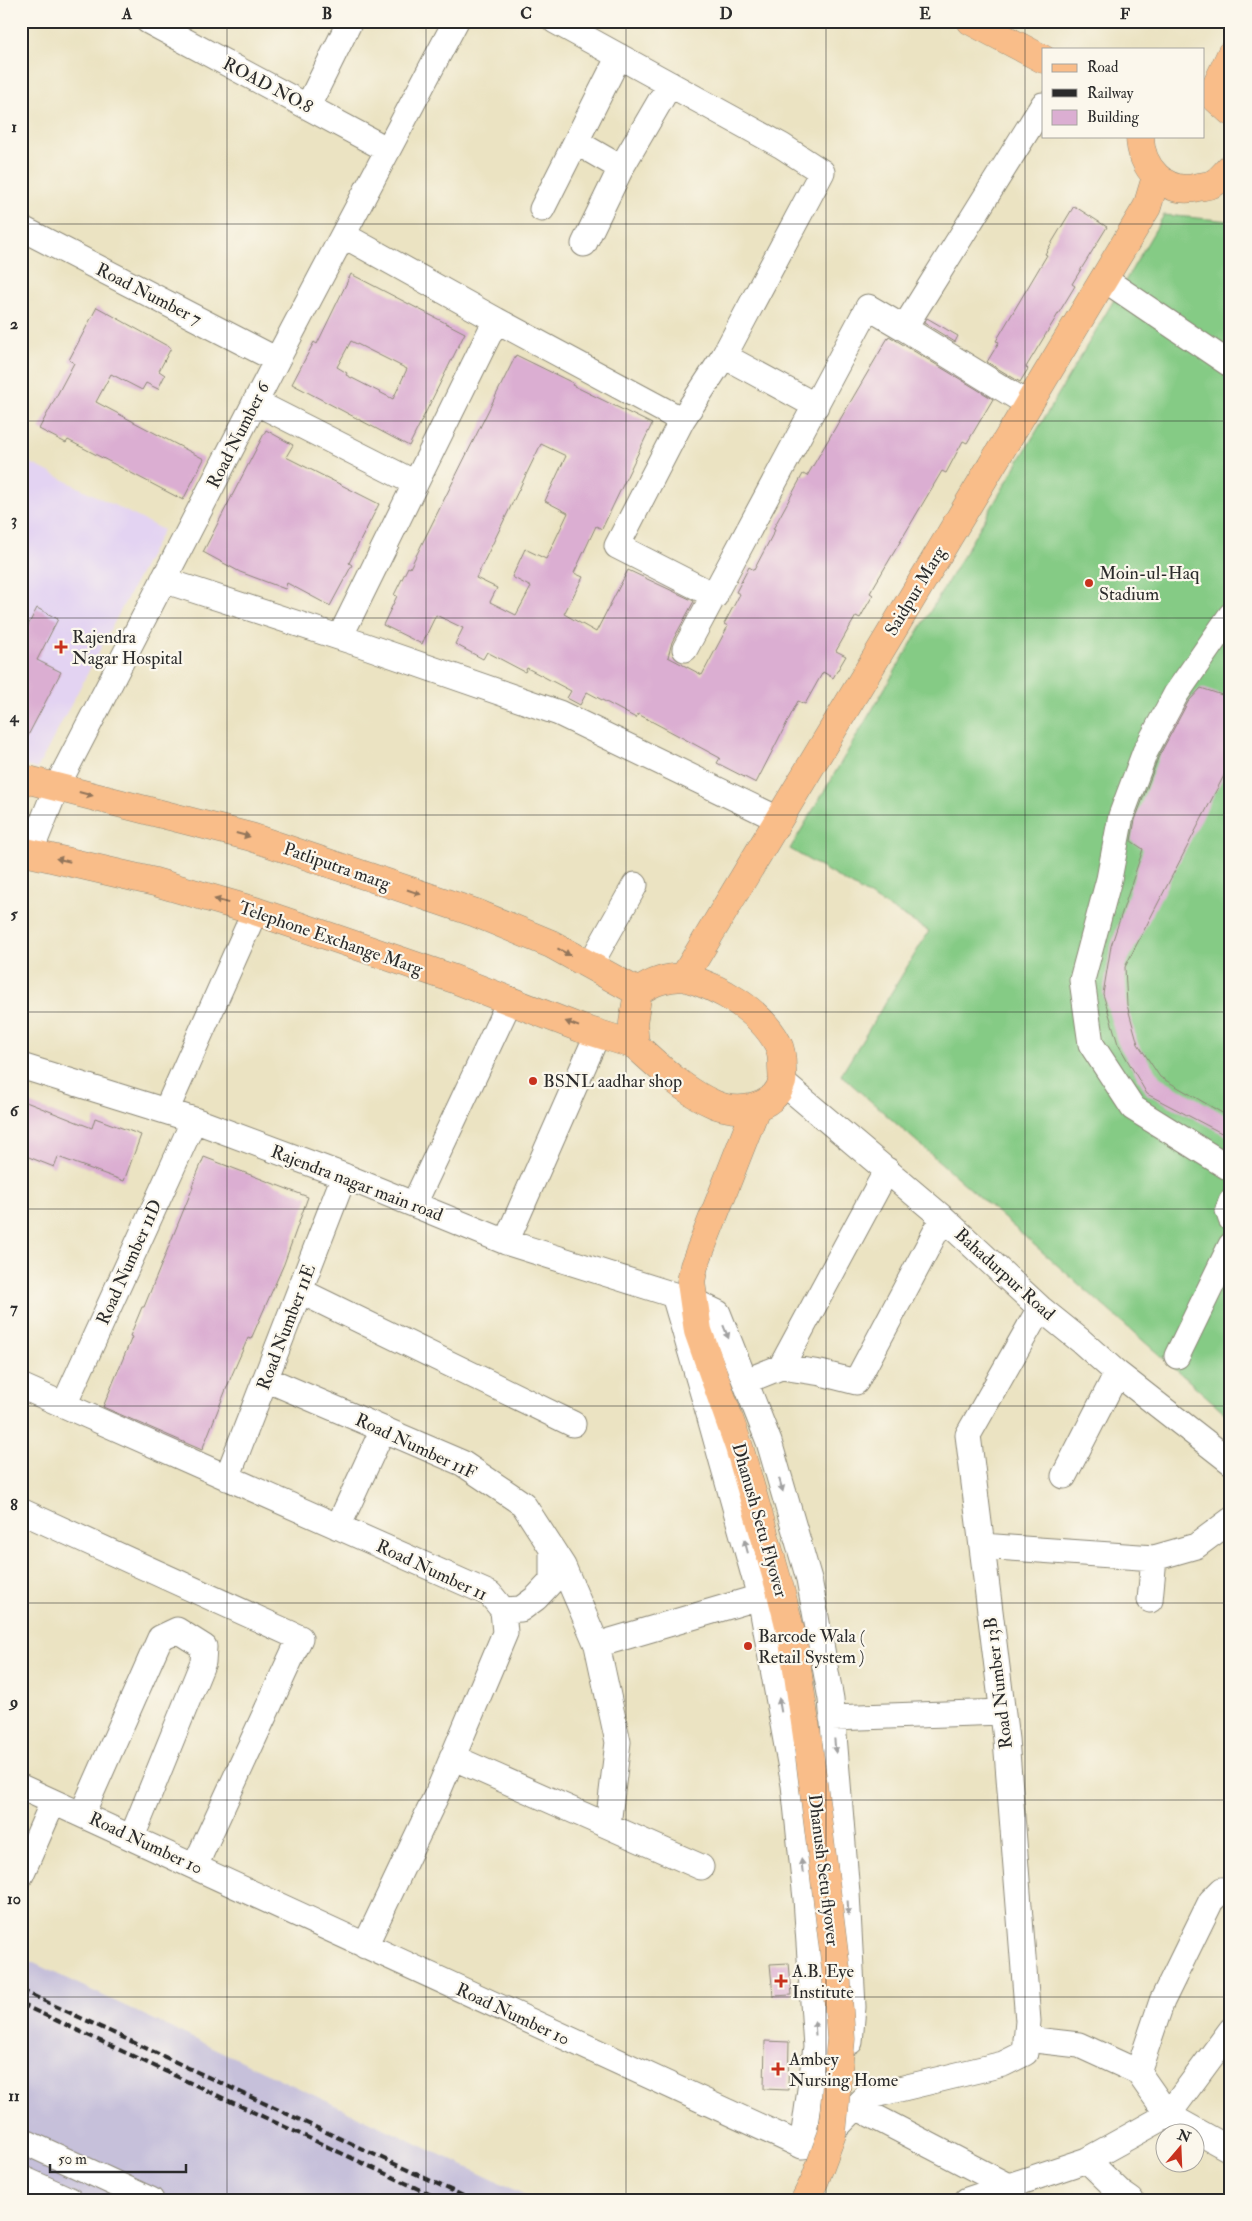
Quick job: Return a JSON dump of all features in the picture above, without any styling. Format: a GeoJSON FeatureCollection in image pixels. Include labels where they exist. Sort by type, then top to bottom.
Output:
{"type":"FeatureCollection","features":[{"type":"Feature","properties":{"kind":"main road"},"geometry":{"type":"LineString","coordinates":[[971,21],[1042,58]]}},
{"type":"Feature","properties":{"kind":"main road"},"geometry":{"type":"LineString","coordinates":[[1215,100],[1231,54]]}},
{"type":"Feature","properties":{"kind":"main road"},"geometry":{"type":"LineString","coordinates":[[1140,138],[1140,151],[1148,168],[1168,182],[1188,190],[1214,184],[1228,172]]}},
{"type":"Feature","properties":{"kind":"main road","name":"Saidpur Marg"},"geometry":{"type":"LineString","coordinates":[[684,977],[1147,207],[1168,182]]}},
{"type":"Feature","properties":{"kind":"main road","name":"Patliputra marg"},"geometry":{"type":"LineString","coordinates":[[21,778],[251,837],[476,913],[551,944],[638,992]]}},
{"type":"Feature","properties":{"kind":"main road","name":"Telephone Exchange Marg"},"geometry":{"type":"LineString","coordinates":[[26,852],[155,882],[255,911],[635,1045]]}},
{"type":"Feature","properties":{"kind":"main road"},"geometry":{"type":"LineString","coordinates":[[684,977],[708,984],[740,1004],[765,1024],[779,1046],[782,1082],[771,1100],[756,1108],[737,1109],[715,1105],[671,1078],[635,1045],[632,1022],[638,992],[653,982],[668,978],[684,977]]}},
{"type":"Feature","properties":{"kind":"main road"},"geometry":{"type":"LineString","coordinates":[[715,1105],[739,1152]]}},
{"type":"Feature","properties":{"kind":"main road","name":"Dhanush Setu Flyover"},"geometry":{"type":"LineString","coordinates":[[756,1108],[694,1266],[687,1304],[739,1447],[780,1588],[793,1641],[808,1743]]}},
{"type":"Feature","properties":{"kind":"main road","name":"Dhanush Setu flyover"},"geometry":{"type":"LineString","coordinates":[[805,2200],[815,2180],[832,2134],[841,2038],[836,1970],[808,1743]]}},
{"type":"Feature","properties":{"kind":"street","name":"ROAD NO.8"},"geometry":{"type":"LineString","coordinates":[[148,21],[388,150]]}},
{"type":"Feature","properties":{"kind":"street"},"geometry":{"type":"LineString","coordinates":[[308,106],[350,21]]}},
{"type":"Feature","properties":{"kind":"street","name":"Road Number 6"},"geometry":{"type":"LineString","coordinates":[[26,852],[57,786],[276,360],[456,21]]}},
{"type":"Feature","properties":{"kind":"street"},"geometry":{"type":"LineString","coordinates":[[554,21],[782,146],[822,172],[724,356],[682,420],[617,546],[715,596]]}},
{"type":"Feature","properties":{"kind":"street"},"geometry":{"type":"LineString","coordinates":[[542,210],[619,56]]}},
{"type":"Feature","properties":{"kind":"street"},"geometry":{"type":"LineString","coordinates":[[584,244],[621,168],[670,84]]}},
{"type":"Feature","properties":{"kind":"street"},"geometry":{"type":"LineString","coordinates":[[904,328],[1042,107]]}},
{"type":"Feature","properties":{"kind":"street"},"geometry":{"type":"LineString","coordinates":[[576,142],[621,168]]}},
{"type":"Feature","properties":{"kind":"street","name":"Road Number 7"},"geometry":{"type":"LineString","coordinates":[[21,228],[276,360]]}},
{"type":"Feature","properties":{"kind":"street"},"geometry":{"type":"LineString","coordinates":[[343,235],[682,420]]}},
{"type":"Feature","properties":{"kind":"street"},"geometry":{"type":"LineString","coordinates":[[1104,279],[1231,366]]}},
{"type":"Feature","properties":{"kind":"street"},"geometry":{"type":"LineString","coordinates":[[685,649],[868,308],[1028,404]]}},
{"type":"Feature","properties":{"kind":"street"},"geometry":{"type":"LineString","coordinates":[[340,637],[496,320]]}},
{"type":"Feature","properties":{"kind":"street"},"geometry":{"type":"LineString","coordinates":[[724,356],[816,406]]}},
{"type":"Feature","properties":{"kind":"street"},"geometry":{"type":"LineString","coordinates":[[255,402],[416,483]]}},
{"type":"Feature","properties":{"kind":"street"},"geometry":{"type":"LineString","coordinates":[[163,580],[340,637],[559,713],[778,819]]}},
{"type":"Feature","properties":{"kind":"street"},"geometry":{"type":"LineString","coordinates":[[1231,615],[1176,694],[1144,752],[1122,816],[1082,980],[1092,1044],[1133,1108],[1231,1169]]}},
{"type":"Feature","properties":{"kind":"street"},"geometry":{"type":"LineString","coordinates":[[590,966],[634,885]]}},
{"type":"Feature","properties":{"kind":"street"},"geometry":{"type":"LineString","coordinates":[[166,1111],[255,911]]}},
{"type":"Feature","properties":{"kind":"street"},"geometry":{"type":"LineString","coordinates":[[414,1204],[510,1000]]}},
{"type":"Feature","properties":{"kind":"street"},"geometry":{"type":"LineString","coordinates":[[506,1242],[598,1033]]}},
{"type":"Feature","properties":{"kind":"street","name":"Rajendra nagar main road"},"geometry":{"type":"LineString","coordinates":[[21,1066],[194,1120],[344,1176],[506,1242],[718,1313],[769,1442],[809,1579],[832,1718],[847,1893],[853,2007],[849,2113]]}},
{"type":"Feature","properties":{"kind":"street","name":"Bahadurpur Road"},"geometry":{"type":"LineString","coordinates":[[782,1082],[943,1218],[1040,1308],[1081,1340],[1117,1373],[1231,1462]]}},
{"type":"Feature","properties":{"kind":"street","name":"Road Number 11D"},"geometry":{"type":"LineString","coordinates":[[64,1405],[194,1120]]}},
{"type":"Feature","properties":{"kind":"street"},"geometry":{"type":"LineString","coordinates":[[781,1367],[887,1170]]}},
{"type":"Feature","properties":{"kind":"street","name":"Road Number 11E"},"geometry":{"type":"LineString","coordinates":[[228,1478],[344,1176]]}},
{"type":"Feature","properties":{"kind":"street"},"geometry":{"type":"LineString","coordinates":[[1231,1202],[1228,1210],[1231,1220]]}},
{"type":"Feature","properties":{"kind":"street"},"geometry":{"type":"LineString","coordinates":[[746,1381],[781,1367],[821,1373],[856,1382],[943,1218]]}},
{"type":"Feature","properties":{"kind":"street"},"geometry":{"type":"LineString","coordinates":[[1177,1356],[1231,1245]]}},
{"type":"Feature","properties":{"kind":"street"},"geometry":{"type":"LineString","coordinates":[[300,1291],[573,1424]]}},
{"type":"Feature","properties":{"kind":"street"},"geometry":{"type":"LineString","coordinates":[[687,1304],[708,1411],[760,1597],[794,1785],[806,1899],[816,2047],[802,2146],[820,2144],[849,2113],[1008,2186]]}},
{"type":"Feature","properties":{"kind":"street","name":"Road Number 13B"},"geometry":{"type":"LineString","coordinates":[[849,2113],[866,2097],[1003,2064],[1025,2053],[1028,2021],[1002,1712],[968,1435],[1040,1308]]}},
{"type":"Feature","properties":{"kind":"street"},"geometry":{"type":"LineString","coordinates":[[1064,1476],[1117,1373]]}},
{"type":"Feature","properties":{"kind":"street","name":"Road Number 11F"},"geometry":{"type":"LineString","coordinates":[[266,1379],[462,1463],[523,1504],[563,1566],[597,1645],[618,1742],[608,1825]]}},
{"type":"Feature","properties":{"kind":"street","name":"Road Number 11"},"geometry":{"type":"LineString","coordinates":[[21,1386],[490,1594],[503,1610],[505,1633],[452,1757],[365,1946]]}},
{"type":"Feature","properties":{"kind":"street"},"geometry":{"type":"LineString","coordinates":[[338,1527],[383,1429]]}},
{"type":"Feature","properties":{"kind":"street"},"geometry":{"type":"LineString","coordinates":[[21,1510],[300,1638],[194,1866]]}},
{"type":"Feature","properties":{"kind":"street"},"geometry":{"type":"LineString","coordinates":[[982,1546],[1154,1558],[1196,1546],[1231,1520]]}},
{"type":"Feature","properties":{"kind":"street"},"geometry":{"type":"LineString","coordinates":[[503,1610],[521,1609],[536,1598],[552,1581],[552,1550]]}},
{"type":"Feature","properties":{"kind":"street"},"geometry":{"type":"LineString","coordinates":[[1150,1600],[1154,1558]]}},
{"type":"Feature","properties":{"kind":"street"},"geometry":{"type":"LineString","coordinates":[[597,1645],[760,1597]]}},
{"type":"Feature","properties":{"kind":"street"},"geometry":{"type":"LineString","coordinates":[[82,1814],[160,1638],[177,1630],[204,1647],[204,1662],[132,1837]]}},
{"type":"Feature","properties":{"kind":"street"},"geometry":{"type":"LineString","coordinates":[[832,1718],[1002,1712]]}},
{"type":"Feature","properties":{"kind":"street"},"geometry":{"type":"LineString","coordinates":[[452,1757],[702,1867]]}},
{"type":"Feature","properties":{"kind":"street","name":"Road Number 10"},"geometry":{"type":"LineString","coordinates":[[21,1787],[802,2146]]}},
{"type":"Feature","properties":{"kind":"street"},"geometry":{"type":"LineString","coordinates":[[21,1875],[53,1802]]}},
{"type":"Feature","properties":{"kind":"street"},"geometry":{"type":"LineString","coordinates":[[1138,2072],[1162,2001],[1211,1901],[1222,1890],[1231,1894]]}},
{"type":"Feature","properties":{"kind":"street"},"geometry":{"type":"LineString","coordinates":[[967,2200],[1087,2160],[1168,2115],[1231,2030]]}},
{"type":"Feature","properties":{"kind":"street"},"geometry":{"type":"LineString","coordinates":[[1026,2039],[1079,2045],[1138,2072],[1168,2115],[1231,2150]]}},
{"type":"Feature","properties":{"kind":"street"},"geometry":{"type":"LineString","coordinates":[[21,2140],[151,2200]]}},
{"type":"Feature","properties":{"kind":"street"},"geometry":{"type":"LineString","coordinates":[[1087,2160],[1121,2193],[1131,2200]]}},
{"type":"Feature","properties":{"kind":"street"},"geometry":{"type":"LineString","coordinates":[[21,2178],[70,2200]]}},
{"type":"Feature","properties":{"kind":"shaded area","name":"Rajendra Nagar Hospital"},"geometry":{"type":"Polygon","coordinates":[[[21,458],[163,530],[37,769],[21,765],[21,458]]]}},
{"type":"Feature","properties":{"kind":"shaded area"},"geometry":{"type":"Polygon","coordinates":[[[21,1957],[536,2200],[21,2200],[21,1957]]]}},
{"type":"Feature","properties":{"kind":"green space","name":"Moin-ul-Haq Stadium"},"geometry":{"type":"Polygon","coordinates":[[[1164,215],[1231,221],[1231,1418],[841,1075],[929,931],[790,849],[1164,215]]]}},
{"type":"Feature","properties":{"kind":"building"},"geometry":{"type":"Polygon","coordinates":[[[1074,206],[1107,227],[1072,284],[1075,286],[1026,367],[1028,369],[1020,382],[987,362],[999,342],[996,341],[1074,206]]]}},
{"type":"Feature","properties":{"kind":"building"},"geometry":{"type":"Polygon","coordinates":[[[351,274],[465,333],[409,446],[292,384],[314,342],[317,344],[351,274]],[[351,341],[337,367],[347,373],[346,375],[393,399],[407,369],[351,341]]]}},
{"type":"Feature","properties":{"kind":"building"},"geometry":{"type":"Polygon","coordinates":[[[97,307],[171,348],[159,371],[165,375],[158,389],[146,383],[142,390],[111,374],[96,402],[204,459],[183,500],[68,440],[66,443],[39,429],[74,363],[69,360],[97,307]]]}},
{"type":"Feature","properties":{"kind":"building"},"geometry":{"type":"Polygon","coordinates":[[[927,318],[958,336],[955,342],[924,323],[927,318]]]}},
{"type":"Feature","properties":{"kind":"building"},"geometry":{"type":"Polygon","coordinates":[[[889,336],[993,399],[967,443],[963,441],[946,473],[942,471],[870,593],[873,595],[860,618],[856,616],[836,651],[846,656],[833,678],[823,672],[805,704],[798,701],[756,783],[717,763],[720,758],[638,714],[636,718],[587,692],[580,705],[567,698],[571,691],[527,668],[525,672],[487,652],[483,659],[455,644],[463,628],[436,615],[422,644],[383,625],[397,596],[394,595],[408,567],[410,568],[516,355],[652,424],[602,529],[596,526],[574,573],[583,577],[564,614],[596,632],[628,570],[694,601],[672,642],[668,657],[702,675],[728,626],[724,624],[740,594],[736,592],[749,567],[754,570],[775,530],[773,529],[803,474],[807,476],[889,336]],[[541,444],[476,578],[497,588],[490,602],[516,615],[531,587],[512,577],[525,549],[546,559],[568,513],[545,501],[566,456],[541,444]]]}},
{"type":"Feature","properties":{"kind":"building"},"geometry":{"type":"Polygon","coordinates":[[[266,430],[293,445],[286,457],[379,504],[349,563],[352,565],[330,606],[287,583],[285,589],[240,572],[203,552],[266,430]]]}},
{"type":"Feature","properties":{"kind":"building"},"geometry":{"type":"Polygon","coordinates":[[[37,608],[58,619],[37,660],[61,672],[21,749],[21,639],[37,608]]]}},
{"type":"Feature","properties":{"kind":"building"},"geometry":{"type":"Polygon","coordinates":[[[1201,688],[1231,698],[1231,762],[1125,967],[1127,1005],[1138,1044],[1160,1077],[1231,1118],[1231,1138],[1147,1094],[1118,1044],[1103,994],[1111,946],[1143,849],[1131,841],[1135,820],[1158,758],[1188,702],[1201,688]]]}},
{"type":"Feature","properties":{"kind":"building"},"geometry":{"type":"Polygon","coordinates":[[[21,1100],[92,1128],[95,1118],[141,1135],[124,1181],[58,1157],[54,1167],[21,1154],[21,1100]]]}},
{"type":"Feature","properties":{"kind":"building"},"geometry":{"type":"Polygon","coordinates":[[[204,1157],[308,1197],[284,1264],[251,1339],[248,1338],[202,1450],[103,1407],[132,1337],[130,1336],[142,1307],[144,1307],[204,1157]]]}},
{"type":"Feature","properties":{"kind":"building"},"geometry":{"type":"Polygon","coordinates":[[[789,1963],[792,1995],[773,1996],[770,1964],[789,1963]]]}},
{"type":"Feature","properties":{"kind":"building"},"geometry":{"type":"Polygon","coordinates":[[[765,2041],[789,2042],[788,2090],[764,2089],[765,2041]]]}},
{"type":"Feature","properties":{"kind":"railway"},"geometry":{"type":"LineString","coordinates":[[21,1990],[472,2200]]}},
{"type":"Feature","properties":{"kind":"railway"},"geometry":{"type":"LineString","coordinates":[[21,2004],[442,2200]]}},
{"type":"Feature","properties":{"kind":"place","name":"Moin-ul-Haq Stadium"},"geometry":{"type":"Point","coordinates":[1089,583]}},
{"type":"Feature","properties":{"kind":"place","name":"Rajendra Nagar Hospital"},"geometry":{"type":"Point","coordinates":[61,647]}},
{"type":"Feature","properties":{"kind":"place","name":"BSNL aadhar shop"},"geometry":{"type":"Point","coordinates":[533,1081]}},
{"type":"Feature","properties":{"kind":"place","name":"Barcode Wala ( Retail System )"},"geometry":{"type":"Point","coordinates":[748,1646]}},
{"type":"Feature","properties":{"kind":"place","name":"A.B. Eye Institute"},"geometry":{"type":"Point","coordinates":[781,1981]}},
{"type":"Feature","properties":{"kind":"place","name":"Ambey Nursing Home"},"geometry":{"type":"Point","coordinates":[778,2069]}}]}
